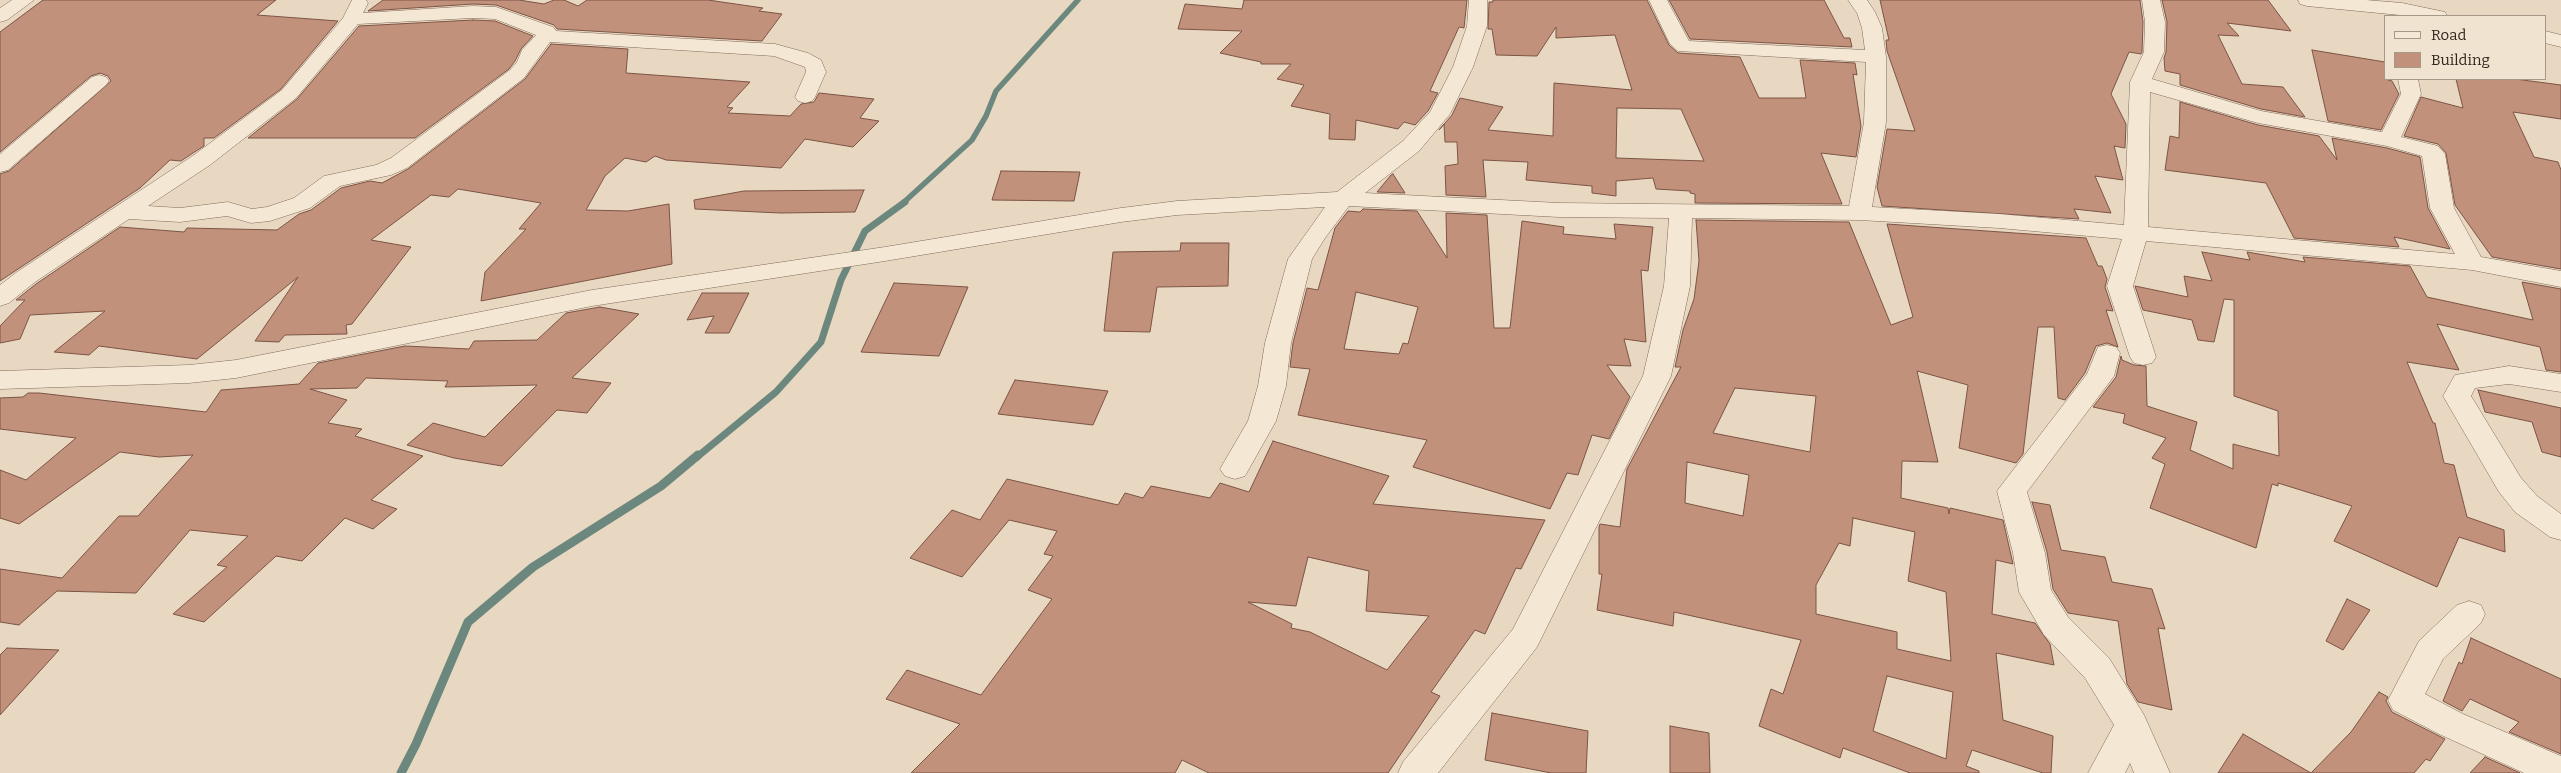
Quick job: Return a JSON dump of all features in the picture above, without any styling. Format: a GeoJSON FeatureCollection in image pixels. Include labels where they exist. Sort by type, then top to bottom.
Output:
{"type":"FeatureCollection","features":[{"type":"Feature","properties":{"kind":"street"},"geometry":{"type":"LineString","coordinates":[[0,16],[25,0]]}},
{"type":"Feature","properties":{"kind":"street"},"geometry":{"type":"LineString","coordinates":[[1235,469],[1262,421],[1272,386],[1278,343],[1300,260],[1314,236],[1343,199],[1411,146],[1439,114],[1463,67],[1477,26],[1478,0]]}},
{"type":"Feature","properties":{"kind":"street"},"geometry":{"type":"LineString","coordinates":[[1658,0],[1680,44],[1685,47],[1876,57]]}},
{"type":"Feature","properties":{"kind":"street"},"geometry":{"type":"LineString","coordinates":[[1857,0],[1866,12],[1872,28],[1876,57],[1874,122],[1859,213]]}},
{"type":"Feature","properties":{"kind":"street"},"geometry":{"type":"LineString","coordinates":[[2143,357],[2120,286],[2136,234],[2140,82],[2154,52],[2155,22],[2150,0]]}},
{"type":"Feature","properties":{"kind":"street"},"geometry":{"type":"LineString","coordinates":[[2307,0],[2425,15]]}},
{"type":"Feature","properties":{"kind":"street"},"geometry":{"type":"LineString","coordinates":[[0,298],[26,277],[202,160],[289,94],[303,80],[357,9],[496,14],[546,31],[545,36],[529,54],[527,63],[517,74],[399,163],[391,167],[332,181],[302,203],[270,214],[251,216],[228,209],[180,215],[125,212]]}},
{"type":"Feature","properties":{"kind":"street"},"geometry":{"type":"LineString","coordinates":[[545,36],[775,50],[801,57],[814,64],[816,72],[805,97]]}},
{"type":"Feature","properties":{"kind":"street"},"geometry":{"type":"LineString","coordinates":[[2546,37],[2561,41]]}},
{"type":"Feature","properties":{"kind":"street"},"geometry":{"type":"LineString","coordinates":[[2390,140],[2411,94],[2408,80]]}},
{"type":"Feature","properties":{"kind":"street"},"geometry":{"type":"LineString","coordinates":[[0,165],[99,81]]}},
{"type":"Feature","properties":{"kind":"street"},"geometry":{"type":"LineString","coordinates":[[2140,82],[2258,118],[2390,140],[2424,149],[2434,154],[2442,208],[2472,263]]}},
{"type":"Feature","properties":{"kind":"street"},"geometry":{"type":"LineString","coordinates":[[0,380],[189,374],[236,369],[542,306],[1177,208],[1343,199],[1462,206],[1681,212],[1859,213],[1998,221],[2472,263],[2561,279]]}},
{"type":"Feature","properties":{"kind":"street"},"geometry":{"type":"LineString","coordinates":[[1416,773],[1525,638],[1657,376],[1677,286],[1681,212]]}},
{"type":"Feature","properties":{"kind":"street"},"geometry":{"type":"LineString","coordinates":[[2107,353],[2100,376],[2012,491],[2029,553],[2035,592],[2056,626],[2097,668],[2132,725],[2152,773]]}},
{"type":"Feature","properties":{"kind":"street"},"geometry":{"type":"LineString","coordinates":[[2561,383],[2509,375],[2465,381],[2457,396],[2510,485],[2526,504],[2561,529]]}},
{"type":"Feature","properties":{"kind":"street"},"geometry":{"type":"LineString","coordinates":[[2469,614],[2431,650],[2405,700],[2451,724],[2561,773]]}},
{"type":"Feature","properties":{"kind":"street"},"geometry":{"type":"LineString","coordinates":[[2106,773],[2132,725]]}},
{"type":"Feature","properties":{"kind":"building"},"geometry":{"type":"Polygon","coordinates":[[[43,0],[276,0],[257,15],[338,21],[281,89],[214,138],[204,138],[204,146],[181,161],[170,160],[140,188],[0,281],[0,174],[9,171],[111,81],[108,76],[100,73],[91,76],[0,152],[0,32],[43,0]]]}},
{"type":"Feature","properties":{"kind":"building"},"geometry":{"type":"Polygon","coordinates":[[[383,0],[519,0],[544,4],[554,0],[564,0],[578,6],[587,0],[708,0],[763,8],[759,11],[782,14],[762,41],[557,29],[554,25],[496,5],[473,4],[368,11],[383,0]]]}},
{"type":"Feature","properties":{"kind":"building"},"geometry":{"type":"Polygon","coordinates":[[[1244,0],[1467,0],[1464,28],[1459,27],[1430,91],[1438,93],[1428,111],[1415,125],[1404,122],[1398,129],[1356,120],[1355,140],[1329,139],[1330,114],[1291,106],[1304,85],[1277,79],[1291,64],[1261,64],[1261,62],[1220,53],[1242,31],[1178,29],[1185,4],[1242,9],[1244,0]]]}},
{"type":"Feature","properties":{"kind":"building"},"geometry":{"type":"Polygon","coordinates":[[[1493,0],[1647,0],[1669,45],[1678,53],[1740,57],[1759,98],[1806,98],[1800,60],[1855,63],[1857,75],[1853,74],[1861,126],[1856,157],[1821,153],[1842,204],[1695,203],[1695,194],[1690,193],[1690,191],[1656,189],[1653,178],[1616,181],[1616,196],[1592,193],[1592,186],[1526,180],[1528,162],[1483,160],[1486,197],[1446,195],[1445,166],[1458,164],[1457,142],[1445,142],[1444,124],[1452,115],[1460,98],[1503,107],[1488,130],[1553,136],[1554,83],[1632,90],[1615,35],[1556,38],[1556,27],[1537,56],[1496,55],[1492,29],[1488,29],[1489,2],[1493,2],[1493,0]],[[1617,108],[1616,158],[1704,161],[1681,109],[1617,108]]]}},
{"type":"Feature","properties":{"kind":"building"},"geometry":{"type":"Polygon","coordinates":[[[1669,0],[1824,0],[1844,38],[1850,38],[1852,47],[1690,39],[1669,0]]]}},
{"type":"Feature","properties":{"kind":"building"},"geometry":{"type":"Polygon","coordinates":[[[1880,0],[2140,0],[2143,22],[2142,52],[2141,54],[2129,52],[2111,94],[2126,124],[2125,148],[2114,146],[2123,180],[2095,176],[2111,213],[2074,209],[2079,219],[1882,206],[1877,187],[1887,129],[1915,131],[1887,51],[1886,40],[1889,40],[1880,0]]]}},
{"type":"Feature","properties":{"kind":"building"},"geometry":{"type":"Polygon","coordinates":[[[2162,0],[2268,0],[2291,31],[2227,23],[2239,36],[2218,35],[2242,84],[2283,87],[2305,117],[2261,109],[2180,85],[2180,74],[2165,71],[2164,58],[2167,22],[2162,0]]]}},
{"type":"Feature","properties":{"kind":"building"},"geometry":{"type":"Polygon","coordinates":[[[473,20],[495,21],[533,36],[521,49],[509,69],[415,138],[248,138],[297,99],[359,26],[473,20]]]}},
{"type":"Feature","properties":{"kind":"building"},"geometry":{"type":"Polygon","coordinates":[[[551,44],[628,49],[626,73],[750,82],[727,107],[733,108],[728,113],[790,116],[801,104],[814,102],[819,93],[874,99],[860,118],[879,121],[853,147],[805,139],[781,168],[666,160],[655,156],[646,162],[625,158],[605,176],[586,210],[628,211],[669,204],[672,264],[481,301],[485,272],[526,229],[519,229],[541,203],[458,189],[449,197],[431,195],[371,240],[411,247],[352,324],[346,325],[347,334],[285,335],[279,342],[255,341],[298,277],[197,359],[99,346],[89,355],[54,352],[105,311],[30,315],[20,339],[0,343],[0,326],[25,300],[16,300],[36,284],[120,227],[184,232],[187,228],[277,230],[299,214],[311,210],[341,188],[370,181],[382,183],[408,169],[525,79],[551,44]]]}},
{"type":"Feature","properties":{"kind":"building"},"geometry":{"type":"Polygon","coordinates":[[[2312,50],[2384,62],[2384,80],[2392,81],[2399,94],[2381,130],[2328,121],[2312,50]]]}},
{"type":"Feature","properties":{"kind":"building"},"geometry":{"type":"Polygon","coordinates":[[[2456,80],[2523,80],[2561,85],[2561,119],[2513,112],[2534,157],[2558,162],[2561,170],[2561,269],[2492,257],[2455,205],[2446,153],[2438,144],[2404,136],[2421,97],[2463,108],[2456,80]]]}},
{"type":"Feature","properties":{"kind":"building"},"geometry":{"type":"Polygon","coordinates":[[[2180,102],[2258,125],[2319,136],[2337,160],[2332,138],[2387,148],[2420,157],[2428,208],[2450,249],[2394,237],[2399,247],[2294,238],[2266,183],[2165,170],[2170,136],[2179,138],[2180,102]]]}},
{"type":"Feature","properties":{"kind":"building"},"geometry":{"type":"Polygon","coordinates":[[[1001,171],[1080,172],[1074,201],[992,200],[1001,171]]]}},
{"type":"Feature","properties":{"kind":"building"},"geometry":{"type":"Polygon","coordinates":[[[1393,174],[1405,193],[1377,192],[1391,175],[1393,174]]]}},
{"type":"Feature","properties":{"kind":"building"},"geometry":{"type":"Polygon","coordinates":[[[864,190],[855,212],[780,213],[695,209],[694,200],[744,191],[864,190]]]}},
{"type":"Feature","properties":{"kind":"building"},"geometry":{"type":"Polygon","coordinates":[[[1363,209],[1417,211],[1447,258],[1446,213],[1487,215],[1494,328],[1510,328],[1522,221],[1564,227],[1563,234],[1616,239],[1614,224],[1653,227],[1648,271],[1641,270],[1646,342],[1624,339],[1631,366],[1607,365],[1630,397],[1609,439],[1592,435],[1578,475],[1567,473],[1550,509],[1413,467],[1427,440],[1298,415],[1310,369],[1290,367],[1293,343],[1307,288],[1318,290],[1335,228],[1348,211],[1360,212],[1363,209]],[[1356,292],[1344,349],[1399,354],[1403,343],[1408,344],[1418,307],[1356,292]]]}},
{"type":"Feature","properties":{"kind":"building"},"geometry":{"type":"Polygon","coordinates":[[[1696,220],[1849,222],[1891,325],[1913,317],[1887,224],[2086,238],[2098,266],[2102,266],[2107,279],[2105,287],[2113,311],[2106,310],[2118,347],[2107,343],[2096,346],[2085,373],[2065,400],[2058,398],[2054,327],[2038,327],[2023,454],[2016,463],[1959,448],[1968,385],[1917,371],[1938,462],[1902,461],[1901,498],[1948,508],[1949,514],[1950,508],[2003,520],[2013,564],[1996,560],[1992,614],[2035,623],[2050,644],[2054,665],[1996,653],[2003,720],[2053,736],[2051,773],[2043,773],[1972,750],[1966,766],[1979,771],[1979,773],[1910,773],[1843,748],[1840,758],[1759,726],[1771,689],[1783,694],[1801,640],[1674,612],[1673,626],[1597,610],[1602,574],[1599,574],[1599,527],[1600,524],[1620,527],[1627,469],[1681,367],[1675,367],[1683,330],[1694,299],[1699,261],[1696,220]],[[1735,388],[1713,433],[1810,452],[1816,396],[1735,388]],[[1687,462],[1685,503],[1743,516],[1749,475],[1687,462]],[[1853,518],[1850,546],[1839,543],[1816,585],[1816,614],[1897,632],[1897,649],[1951,661],[1946,592],[1908,581],[1915,532],[1853,518]],[[1887,676],[1873,731],[1946,759],[1953,692],[1887,676]]]}},
{"type":"Feature","properties":{"kind":"building"},"geometry":{"type":"Polygon","coordinates":[[[1181,243],[1229,243],[1228,286],[1157,287],[1150,332],[1104,331],[1113,252],[1180,251],[1181,243]]]}},
{"type":"Feature","properties":{"kind":"building"},"geometry":{"type":"Polygon","coordinates":[[[2202,252],[2250,260],[2247,252],[2305,262],[2303,257],[2410,266],[2427,297],[2533,320],[2522,282],[2561,289],[2561,372],[2546,370],[2540,347],[2437,324],[2459,370],[2407,362],[2433,423],[2435,423],[2444,463],[2454,465],[2467,517],[2504,530],[2505,552],[2459,537],[2437,587],[2334,541],[2352,506],[2278,483],[2278,486],[2272,484],[2256,548],[2150,508],[2165,464],[2152,458],[2166,438],[2123,423],[2125,414],[2093,407],[2116,377],[2121,356],[2122,360],[2134,365],[2146,366],[2147,406],[2197,422],[2190,450],[2233,469],[2233,444],[2279,456],[2278,411],[2234,396],[2234,300],[2224,299],[2214,342],[2198,340],[2192,320],[2143,310],[2135,286],[2188,297],[2184,276],[2212,281],[2202,252]]]}},
{"type":"Feature","properties":{"kind":"building"},"geometry":{"type":"Polygon","coordinates":[[[894,283],[968,287],[939,356],[861,352],[894,283]]]}},
{"type":"Feature","properties":{"kind":"building"},"geometry":{"type":"Polygon","coordinates":[[[702,293],[749,293],[729,333],[705,333],[714,316],[687,320],[702,293]]]}},
{"type":"Feature","properties":{"kind":"building"},"geometry":{"type":"Polygon","coordinates":[[[600,307],[639,314],[572,378],[611,383],[587,413],[557,410],[502,466],[454,458],[407,445],[433,423],[485,437],[537,385],[445,387],[448,381],[366,378],[357,388],[310,389],[347,400],[328,423],[362,429],[355,436],[423,456],[371,500],[397,509],[373,529],[345,518],[302,561],[276,556],[204,622],[173,614],[227,567],[217,565],[248,536],[190,530],[136,593],[57,591],[19,625],[0,622],[0,569],[62,578],[119,516],[138,516],[193,455],[159,457],[120,452],[19,524],[0,518],[0,470],[26,480],[76,438],[0,429],[0,398],[23,397],[28,393],[39,393],[206,412],[221,390],[299,384],[318,363],[405,346],[469,349],[474,341],[537,340],[566,313],[600,307]]]}},
{"type":"Feature","properties":{"kind":"building"},"geometry":{"type":"Polygon","coordinates":[[[1015,380],[1108,391],[1093,425],[998,414],[1015,380]]]}},
{"type":"Feature","properties":{"kind":"building"},"geometry":{"type":"Polygon","coordinates":[[[2478,390],[2561,408],[2561,457],[2542,452],[2532,422],[2485,412],[2478,390]]]}},
{"type":"Feature","properties":{"kind":"building"},"geometry":{"type":"Polygon","coordinates":[[[1273,441],[1389,476],[1373,504],[1545,520],[1521,569],[1516,568],[1485,634],[1475,630],[1431,692],[1440,696],[1388,773],[1209,773],[1182,760],[1175,773],[911,773],[960,724],[886,699],[907,670],[981,695],[1052,599],[1028,590],[1053,556],[1044,554],[1057,531],[1009,520],[962,577],[910,558],[952,510],[980,520],[1007,479],[1118,505],[1125,493],[1143,498],[1151,486],[1210,498],[1220,483],[1249,492],[1273,441]],[[1308,557],[1296,606],[1248,602],[1292,624],[1291,628],[1310,632],[1387,670],[1429,616],[1366,611],[1369,571],[1308,557]]]}},
{"type":"Feature","properties":{"kind":"building"},"geometry":{"type":"Polygon","coordinates":[[[2032,502],[2050,505],[2061,550],[2105,557],[2112,582],[2152,589],[2165,629],[2158,628],[2172,710],[2138,702],[2127,684],[2118,621],[2068,613],[2053,589],[2047,552],[2032,502]]]}},
{"type":"Feature","properties":{"kind":"building"},"geometry":{"type":"Polygon","coordinates":[[[2347,599],[2370,610],[2343,650],[2326,641],[2347,599]]]}},
{"type":"Feature","properties":{"kind":"building"},"geometry":{"type":"Polygon","coordinates":[[[2471,638],[2561,679],[2561,754],[2509,732],[2519,722],[2470,699],[2462,711],[2443,701],[2459,662],[2462,664],[2471,638]]]}},
{"type":"Feature","properties":{"kind":"building"},"geometry":{"type":"Polygon","coordinates":[[[7,648],[59,650],[0,715],[0,655],[7,648]]]}},
{"type":"Feature","properties":{"kind":"building"},"geometry":{"type":"Polygon","coordinates":[[[2379,692],[2388,697],[2386,701],[2392,712],[2445,739],[2430,761],[2426,759],[2414,773],[2311,773],[2351,732],[2379,692]]]}},
{"type":"Feature","properties":{"kind":"building"},"geometry":{"type":"Polygon","coordinates":[[[1492,713],[1588,731],[1586,773],[1551,773],[1485,760],[1492,713]]]}},
{"type":"Feature","properties":{"kind":"building"},"geometry":{"type":"Polygon","coordinates":[[[1670,726],[1709,733],[1710,773],[1670,773],[1670,726]]]}},
{"type":"Feature","properties":{"kind":"building"},"geometry":{"type":"Polygon","coordinates":[[[2243,734],[2311,773],[2218,773],[2243,734]]]}},
{"type":"Feature","properties":{"kind":"building"},"geometry":{"type":"Polygon","coordinates":[[[2485,757],[2520,773],[2470,773],[2485,757]]]}},
{"type":"Feature","properties":{"kind":"waterway"},"geometry":{"type":"LineString","coordinates":[[903,203],[972,140],[986,116],[996,91],[1078,0]]}},
{"type":"Feature","properties":{"kind":"waterway"},"geometry":{"type":"LineString","coordinates":[[697,457],[776,392],[821,342],[841,280],[865,231],[905,202]]}},
{"type":"Feature","properties":{"kind":"waterway"},"geometry":{"type":"LineString","coordinates":[[401,773],[416,744],[468,622],[533,567],[661,486],[698,455]]}}]}
